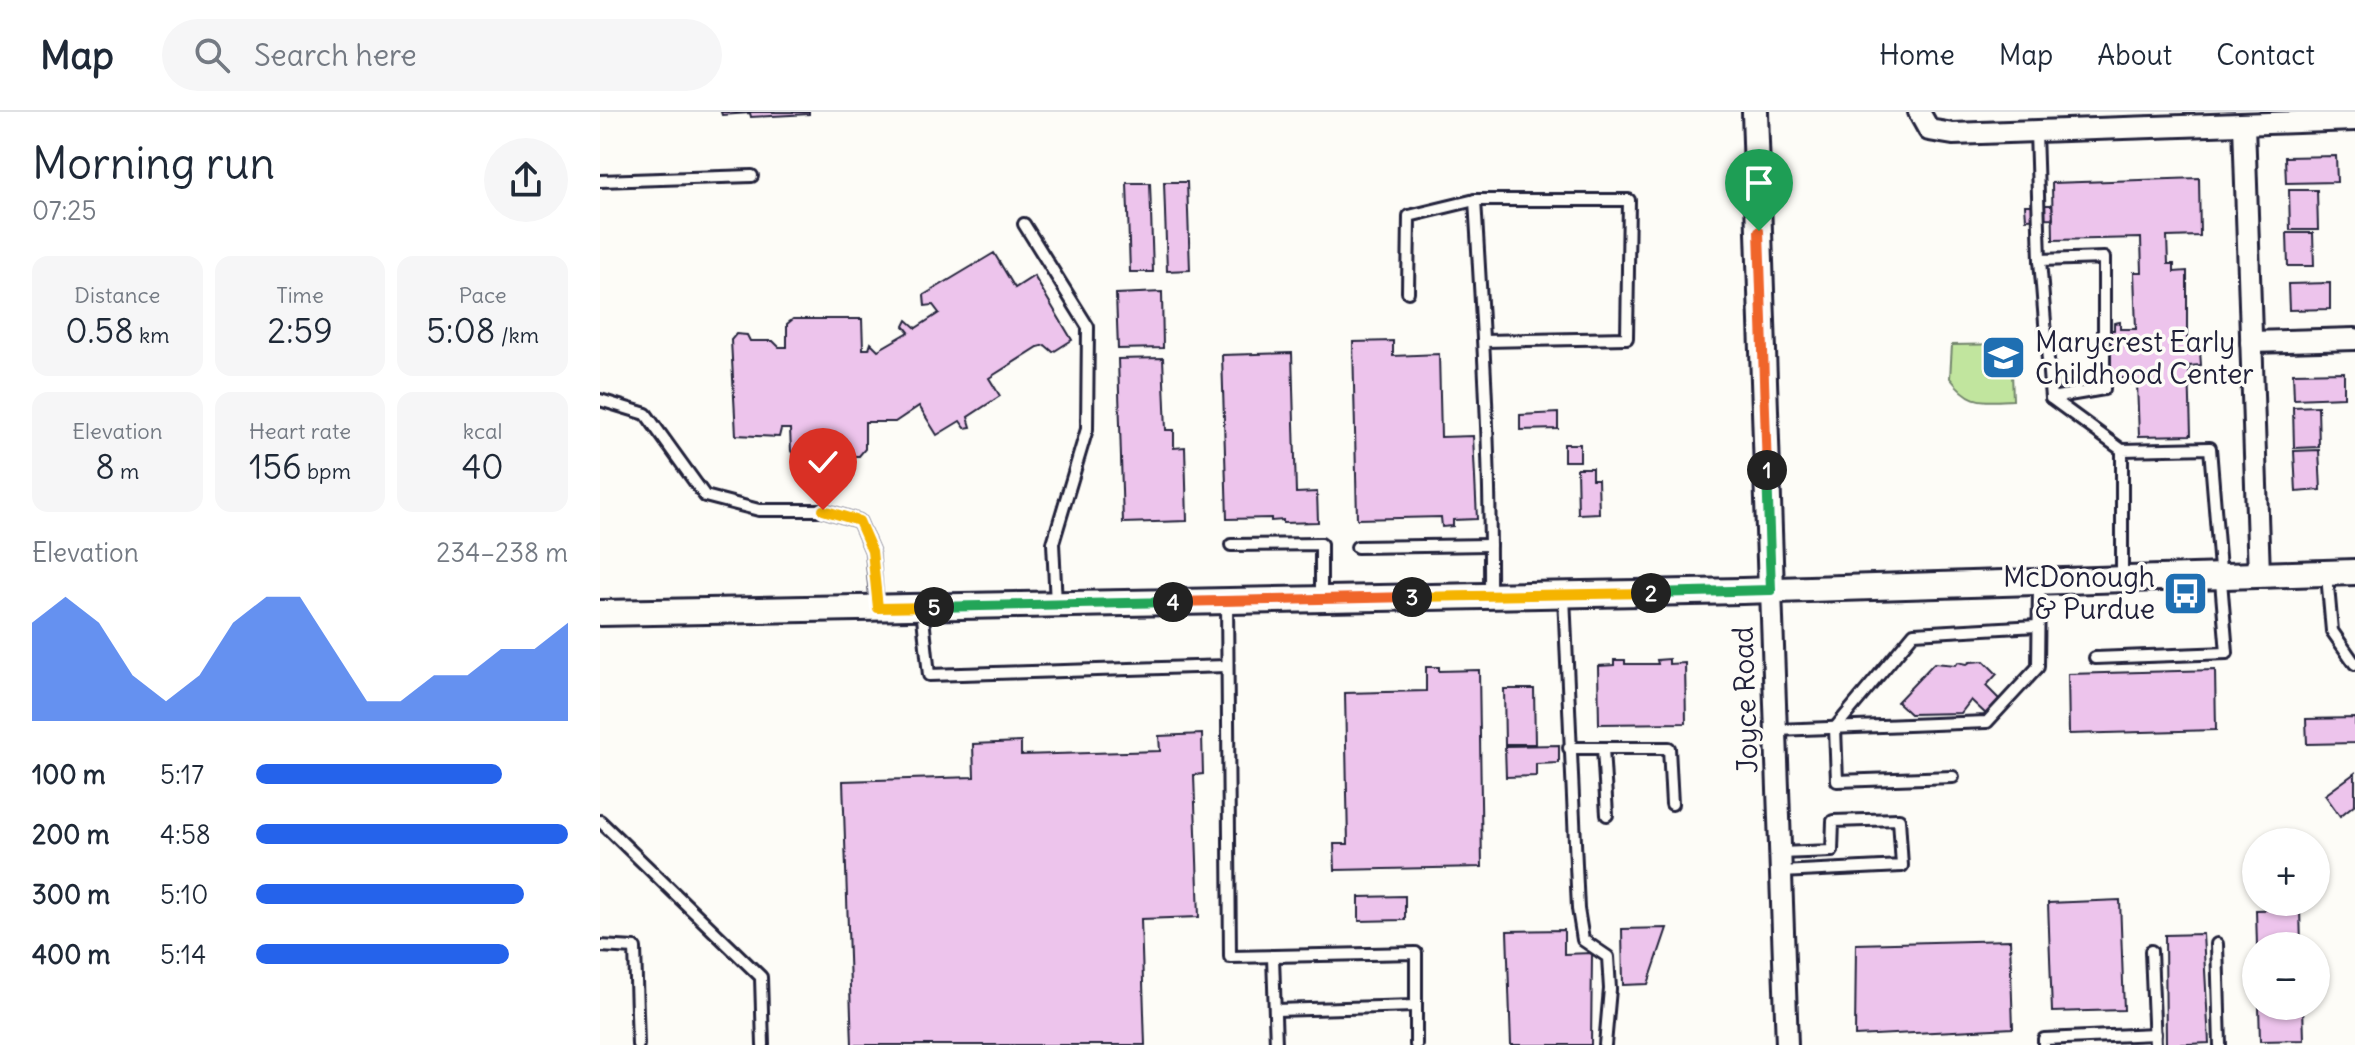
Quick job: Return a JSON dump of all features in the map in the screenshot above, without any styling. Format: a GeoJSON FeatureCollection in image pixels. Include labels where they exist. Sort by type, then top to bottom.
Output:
{"type":"FeatureCollection","features":[{"type":"Feature","properties":{"kind":"street","name":"Joyce Road"},"geometry":{"type":"LineString","coordinates":[[1755,112],[1787,1045]]}},
{"type":"Feature","properties":{"kind":"street"},"geometry":{"type":"LineString","coordinates":[[1924,121],[1953,134],[2355,120]]}},
{"type":"Feature","properties":{"kind":"street"},"geometry":{"type":"LineString","coordinates":[[2244,124],[2259,575]]}},
{"type":"Feature","properties":{"kind":"street"},"geometry":{"type":"LineString","coordinates":[[2251,342],[2355,339]]}},
{"type":"Feature","properties":{"kind":"street"},"geometry":{"type":"LineString","coordinates":[[600,613],[1771,590],[2355,572]]}},
{"type":"Feature","properties":{"kind":"lane"},"geometry":{"type":"LineString","coordinates":[[2036,131],[2040,260],[2051,398],[2122,450],[2210,448],[2227,653],[2095,658]]}},
{"type":"Feature","properties":{"kind":"lane"},"geometry":{"type":"LineString","coordinates":[[600,181],[752,176]]}},
{"type":"Feature","properties":{"kind":"lane"},"geometry":{"type":"LineString","coordinates":[[1475,200],[1489,416],[1490,596]]}},
{"type":"Feature","properties":{"kind":"lane"},"geometry":{"type":"LineString","coordinates":[[1408,292],[1409,216],[1475,200],[1629,200],[1627,338],[1484,341]]}},
{"type":"Feature","properties":{"kind":"lane"},"geometry":{"type":"LineString","coordinates":[[1024,224],[1088,327],[1087,429],[1053,543],[1056,604]]}},
{"type":"Feature","properties":{"kind":"lane"},"geometry":{"type":"LineString","coordinates":[[2040,260],[2104,258],[2104,389],[2051,398]]}},
{"type":"Feature","properties":{"kind":"lane"},"geometry":{"type":"LineString","coordinates":[[600,400],[646,414],[705,496],[759,510],[823,510],[859,521],[872,551],[878,608]]}},
{"type":"Feature","properties":{"kind":"lane"},"geometry":{"type":"LineString","coordinates":[[2122,450],[2122,579]]}},
{"type":"Feature","properties":{"kind":"lane"},"geometry":{"type":"LineString","coordinates":[[1231,545],[1321,544],[1321,599]]}},
{"type":"Feature","properties":{"kind":"lane"},"geometry":{"type":"LineString","coordinates":[[1357,547],[1490,545]]}},
{"type":"Feature","properties":{"kind":"lane"},"geometry":{"type":"LineString","coordinates":[[2327,573],[2332,631],[2355,664]]}},
{"type":"Feature","properties":{"kind":"lane"},"geometry":{"type":"LineString","coordinates":[[1776,730],[1987,722],[2038,667],[2039,582]]}},
{"type":"Feature","properties":{"kind":"lane"},"geometry":{"type":"LineString","coordinates":[[1564,594],[1578,909],[1583,940],[1608,957],[1610,989],[1605,1045]]}},
{"type":"Feature","properties":{"kind":"lane"},"geometry":{"type":"LineString","coordinates":[[1227,601],[1230,957],[1416,953],[1416,1045]]}},
{"type":"Feature","properties":{"kind":"lane"},"geometry":{"type":"LineString","coordinates":[[921,607],[929,675],[1227,666]]}},
{"type":"Feature","properties":{"kind":"lane"},"geometry":{"type":"LineString","coordinates":[[1953,777],[1837,781],[1835,728],[1914,633],[2037,626]]}},
{"type":"Feature","properties":{"kind":"lane"},"geometry":{"type":"LineString","coordinates":[[1569,748],[1669,748],[1672,804]]}},
{"type":"Feature","properties":{"kind":"lane"},"geometry":{"type":"LineString","coordinates":[[1603,748],[1607,815]]}},
{"type":"Feature","properties":{"kind":"lane"},"geometry":{"type":"LineString","coordinates":[[1781,862],[1833,870],[1902,866],[1899,819],[1833,821],[1833,870]]}},
{"type":"Feature","properties":{"kind":"lane"},"geometry":{"type":"LineString","coordinates":[[600,821],[761,977],[763,1045]]}},
{"type":"Feature","properties":{"kind":"lane"},"geometry":{"type":"LineString","coordinates":[[1781,862],[1832,851]]}},
{"type":"Feature","properties":{"kind":"lane"},"geometry":{"type":"LineString","coordinates":[[2217,944],[2220,1045]]}},
{"type":"Feature","properties":{"kind":"lane"},"geometry":{"type":"LineString","coordinates":[[600,946],[635,948],[638,1045]]}},
{"type":"Feature","properties":{"kind":"lane"},"geometry":{"type":"LineString","coordinates":[[2044,1045],[2044,1039],[2155,1039],[2151,951]]}},
{"type":"Feature","properties":{"kind":"lane"},"geometry":{"type":"LineString","coordinates":[[1273,957],[1276,1045]]}},
{"type":"Feature","properties":{"kind":"lane"},"geometry":{"type":"LineString","coordinates":[[1275,1010],[1415,1006]]}},
{"type":"Feature","properties":{"kind":"green space"},"geometry":{"type":"Polygon","coordinates":[[[2011,344],[2013,400],[1977,400],[1964,393],[1950,378],[1952,345],[2011,344]]]}},
{"type":"Feature","properties":{"kind":"building"},"geometry":{"type":"Polygon","coordinates":[[[721,112],[809,114],[751,117],[750,113],[722,115],[721,112]]]}},
{"type":"Feature","properties":{"kind":"building"},"geometry":{"type":"Polygon","coordinates":[[[2336,156],[2337,182],[2286,183],[2285,157],[2336,156]]]}},
{"type":"Feature","properties":{"kind":"building"},"geometry":{"type":"Polygon","coordinates":[[[2199,178],[2200,236],[2167,237],[2168,264],[2174,264],[2174,272],[2187,271],[2187,352],[2200,351],[2201,365],[2189,366],[2191,435],[2139,436],[2137,383],[2132,384],[2132,378],[2110,378],[2109,330],[2114,330],[2114,323],[2120,322],[2120,329],[2136,329],[2134,272],[2142,272],[2141,238],[2053,240],[2052,183],[2199,178]]]}},
{"type":"Feature","properties":{"kind":"building"},"geometry":{"type":"Polygon","coordinates":[[[1164,182],[1187,182],[1190,270],[1167,271],[1164,182]]]}},
{"type":"Feature","properties":{"kind":"building"},"geometry":{"type":"Polygon","coordinates":[[[1127,183],[1150,183],[1153,272],[1130,272],[1127,183]]]}},
{"type":"Feature","properties":{"kind":"building"},"geometry":{"type":"Polygon","coordinates":[[[2289,190],[2317,190],[2318,230],[2290,230],[2289,190]]]}},
{"type":"Feature","properties":{"kind":"building"},"geometry":{"type":"Polygon","coordinates":[[[2025,205],[2052,205],[2053,218],[2026,219],[2025,205]]]}},
{"type":"Feature","properties":{"kind":"building"},"geometry":{"type":"Polygon","coordinates":[[[2287,233],[2313,233],[2314,266],[2288,266],[2287,233]]]}},
{"type":"Feature","properties":{"kind":"building"},"geometry":{"type":"Polygon","coordinates":[[[994,253],[1015,288],[1034,276],[1072,340],[1053,352],[1045,345],[1038,347],[989,378],[1000,396],[968,417],[971,427],[965,428],[960,421],[937,435],[919,406],[895,422],[865,422],[865,449],[859,456],[794,456],[790,429],[781,429],[779,437],[736,435],[731,340],[736,334],[747,335],[750,341],[773,341],[779,347],[787,347],[787,324],[793,319],[862,319],[863,349],[869,349],[871,343],[878,350],[909,332],[904,326],[907,320],[916,328],[939,313],[933,305],[925,306],[924,295],[994,253]]]}},
{"type":"Feature","properties":{"kind":"building"},"geometry":{"type":"Polygon","coordinates":[[[2330,283],[2330,309],[2289,310],[2288,284],[2330,283]]]}},
{"type":"Feature","properties":{"kind":"building"},"geometry":{"type":"Polygon","coordinates":[[[1162,292],[1163,348],[1118,349],[1116,294],[1162,292]]]}},
{"type":"Feature","properties":{"kind":"building"},"geometry":{"type":"Polygon","coordinates":[[[1393,341],[1393,356],[1439,354],[1441,437],[1473,436],[1477,519],[1453,520],[1453,526],[1442,527],[1441,517],[1357,519],[1353,342],[1393,341]]]}},
{"type":"Feature","properties":{"kind":"building"},"geometry":{"type":"Polygon","coordinates":[[[1292,353],[1296,493],[1317,492],[1318,522],[1283,523],[1283,520],[1271,521],[1271,518],[1227,519],[1222,355],[1292,353]]]}},
{"type":"Feature","properties":{"kind":"building"},"geometry":{"type":"Polygon","coordinates":[[[1163,358],[1166,430],[1174,430],[1174,448],[1185,447],[1187,521],[1123,523],[1118,359],[1163,358]]]}},
{"type":"Feature","properties":{"kind":"building"},"geometry":{"type":"Polygon","coordinates":[[[2344,372],[2344,397],[2294,399],[2293,373],[2344,372]]]}},
{"type":"Feature","properties":{"kind":"building"},"geometry":{"type":"Polygon","coordinates":[[[2318,406],[2319,447],[2294,448],[2293,407],[2318,406]]]}},
{"type":"Feature","properties":{"kind":"building"},"geometry":{"type":"Polygon","coordinates":[[[1558,413],[1558,429],[1520,430],[1520,415],[1558,413]]]}},
{"type":"Feature","properties":{"kind":"building"},"geometry":{"type":"Polygon","coordinates":[[[1564,444],[1580,444],[1580,461],[1564,461],[1564,444]]]}},
{"type":"Feature","properties":{"kind":"building"},"geometry":{"type":"Polygon","coordinates":[[[2319,450],[2321,490],[2296,492],[2294,451],[2319,450]]]}},
{"type":"Feature","properties":{"kind":"building"},"geometry":{"type":"Polygon","coordinates":[[[1577,468],[1592,468],[1592,479],[1598,479],[1599,513],[1578,514],[1577,468]]]}},
{"type":"Feature","properties":{"kind":"building"},"geometry":{"type":"Polygon","coordinates":[[[1669,659],[1669,664],[1685,663],[1686,723],[1599,724],[1598,666],[1614,665],[1614,660],[1625,660],[1625,664],[1658,664],[1657,660],[1669,659]]]}},
{"type":"Feature","properties":{"kind":"building"},"geometry":{"type":"Polygon","coordinates":[[[1984,661],[1997,674],[1986,686],[2001,701],[1987,715],[1971,700],[1961,713],[1910,714],[1897,702],[1934,663],[1956,665],[1958,662],[1984,661]]]}},
{"type":"Feature","properties":{"kind":"building"},"geometry":{"type":"Polygon","coordinates":[[[1426,667],[1439,667],[1439,671],[1479,670],[1482,867],[1335,870],[1334,844],[1348,844],[1345,693],[1426,691],[1426,667]]]}},
{"type":"Feature","properties":{"kind":"building"},"geometry":{"type":"Polygon","coordinates":[[[2215,670],[2216,730],[2069,734],[2068,674],[2215,670]]]}},
{"type":"Feature","properties":{"kind":"building"},"geometry":{"type":"Polygon","coordinates":[[[1504,689],[1534,689],[1535,744],[1505,744],[1504,689]]]}},
{"type":"Feature","properties":{"kind":"building"},"geometry":{"type":"Polygon","coordinates":[[[2355,718],[2355,743],[2307,744],[2306,719],[2355,718]]]}},
{"type":"Feature","properties":{"kind":"building"},"geometry":{"type":"Polygon","coordinates":[[[1202,734],[1203,774],[1194,775],[1199,917],[1141,919],[1145,1045],[852,1045],[843,781],[974,777],[973,744],[1021,742],[1021,755],[1160,751],[1159,736],[1202,734]]]}},
{"type":"Feature","properties":{"kind":"building"},"geometry":{"type":"Polygon","coordinates":[[[1559,745],[1559,763],[1536,764],[1536,776],[1506,777],[1505,746],[1559,745]]]}},
{"type":"Feature","properties":{"kind":"building"},"geometry":{"type":"Polygon","coordinates":[[[2355,773],[2355,804],[2340,816],[2325,795],[2355,773]]]}},
{"type":"Feature","properties":{"kind":"building"},"geometry":{"type":"Polygon","coordinates":[[[1405,896],[1405,920],[1359,921],[1359,897],[1405,896]]]}},
{"type":"Feature","properties":{"kind":"building"},"geometry":{"type":"Polygon","coordinates":[[[2120,900],[2124,1010],[2052,1012],[2048,903],[2120,900]]]}},
{"type":"Feature","properties":{"kind":"building"},"geometry":{"type":"Polygon","coordinates":[[[2256,916],[2300,916],[2301,932],[2257,932],[2256,916]]]}},
{"type":"Feature","properties":{"kind":"building"},"geometry":{"type":"Polygon","coordinates":[[[1667,928],[1648,984],[1623,985],[1622,929],[1667,928]]]}},
{"type":"Feature","properties":{"kind":"building"},"geometry":{"type":"Polygon","coordinates":[[[1564,930],[1564,954],[1592,953],[1591,1045],[1511,1045],[1507,931],[1564,930]]]}},
{"type":"Feature","properties":{"kind":"building"},"geometry":{"type":"Polygon","coordinates":[[[2203,934],[2209,1043],[2166,1045],[2165,935],[2203,934]]]}},
{"type":"Feature","properties":{"kind":"building"},"geometry":{"type":"Polygon","coordinates":[[[2010,940],[2013,1028],[1855,1036],[1856,944],[2010,940]]]}},
{"type":"Feature","properties":{"kind":"building"},"geometry":{"type":"Polygon","coordinates":[[[2259,1020],[2303,1020],[2304,1040],[2260,1041],[2259,1020]]]}},
{"type":"Feature","properties":{"kind":"place","name":"Marycrest Early Childhood Center"},"geometry":{"type":"Point","coordinates":[2004,358]}},
{"type":"Feature","properties":{"kind":"place","name":"McDonough & Purdue"},"geometry":{"type":"Point","coordinates":[2186,593]}},
{"type":"Feature","properties":{"kind":"route"},"geometry":{"type":"LineString","coordinates":[[823,510],[859,521],[872,551],[878,608],[1771,590],[1759,231]]}}]}
